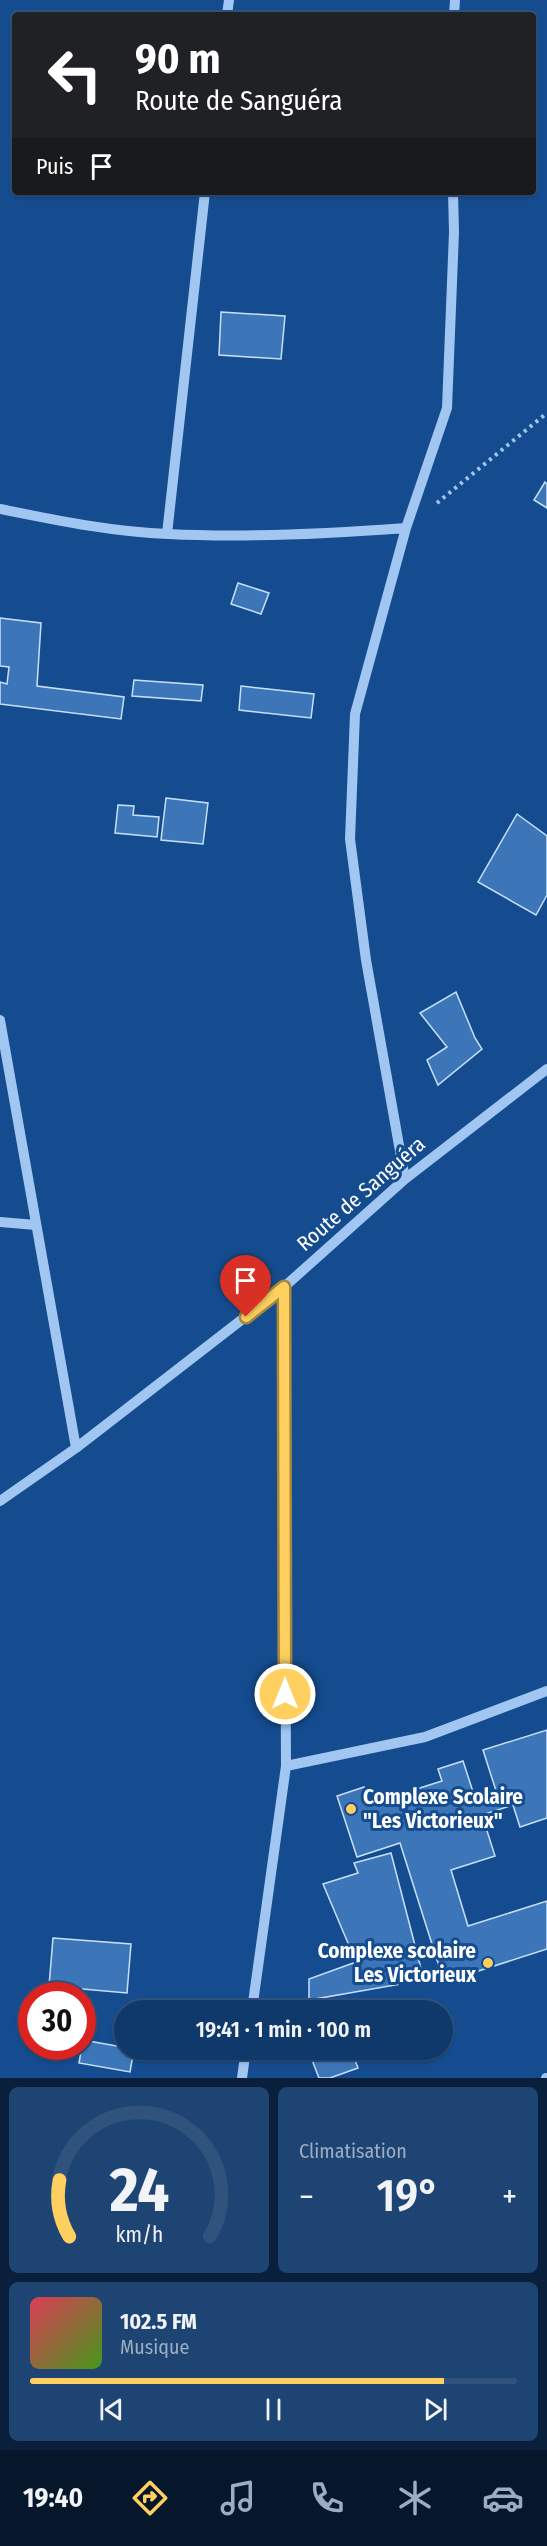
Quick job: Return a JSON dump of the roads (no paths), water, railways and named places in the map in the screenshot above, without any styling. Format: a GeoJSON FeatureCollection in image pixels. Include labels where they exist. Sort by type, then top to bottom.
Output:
{"type":"FeatureCollection","features":[{"type":"Feature","properties":{"kind":"street"},"geometry":{"type":"LineString","coordinates":[[167,534],[205,195]]}},
{"type":"Feature","properties":{"kind":"street"},"geometry":{"type":"LineString","coordinates":[[405,1179],[366,960],[350,839],[355,714],[406,528],[447,408],[454,232],[453,195]]}},
{"type":"Feature","properties":{"kind":"street"},"geometry":{"type":"LineString","coordinates":[[0,509],[66,522],[167,534],[328,534],[406,528]]}},
{"type":"Feature","properties":{"kind":"street"},"geometry":{"type":"LineString","coordinates":[[0,1020],[76,1448]]}},
{"type":"Feature","properties":{"kind":"street","name":"Route de Sanguéra"},"geometry":{"type":"LineString","coordinates":[[0,1501],[76,1448],[284,1287],[405,1179],[547,1068]]}},
{"type":"Feature","properties":{"kind":"street"},"geometry":{"type":"LineString","coordinates":[[0,1222],[36,1224]]}},
{"type":"Feature","properties":{"kind":"street"},"geometry":{"type":"LineString","coordinates":[[253,2000],[286,1766],[284,1287]]}},
{"type":"Feature","properties":{"kind":"street"},"geometry":{"type":"LineString","coordinates":[[286,1766],[424,1737],[547,1691]]}},
{"type":"Feature","properties":{"kind":"street"},"geometry":{"type":"LineString","coordinates":[[242,2078],[244,2060]]}},
{"type":"Feature","properties":{"kind":"place","name":"Complexe Scolaire \"Les Victorieux\""},"geometry":{"type":"Point","coordinates":[351,1809]}},
{"type":"Feature","properties":{"kind":"place","name":"Complexe scolaire Les Victorieux"},"geometry":{"type":"Point","coordinates":[488,1963]}}]}
